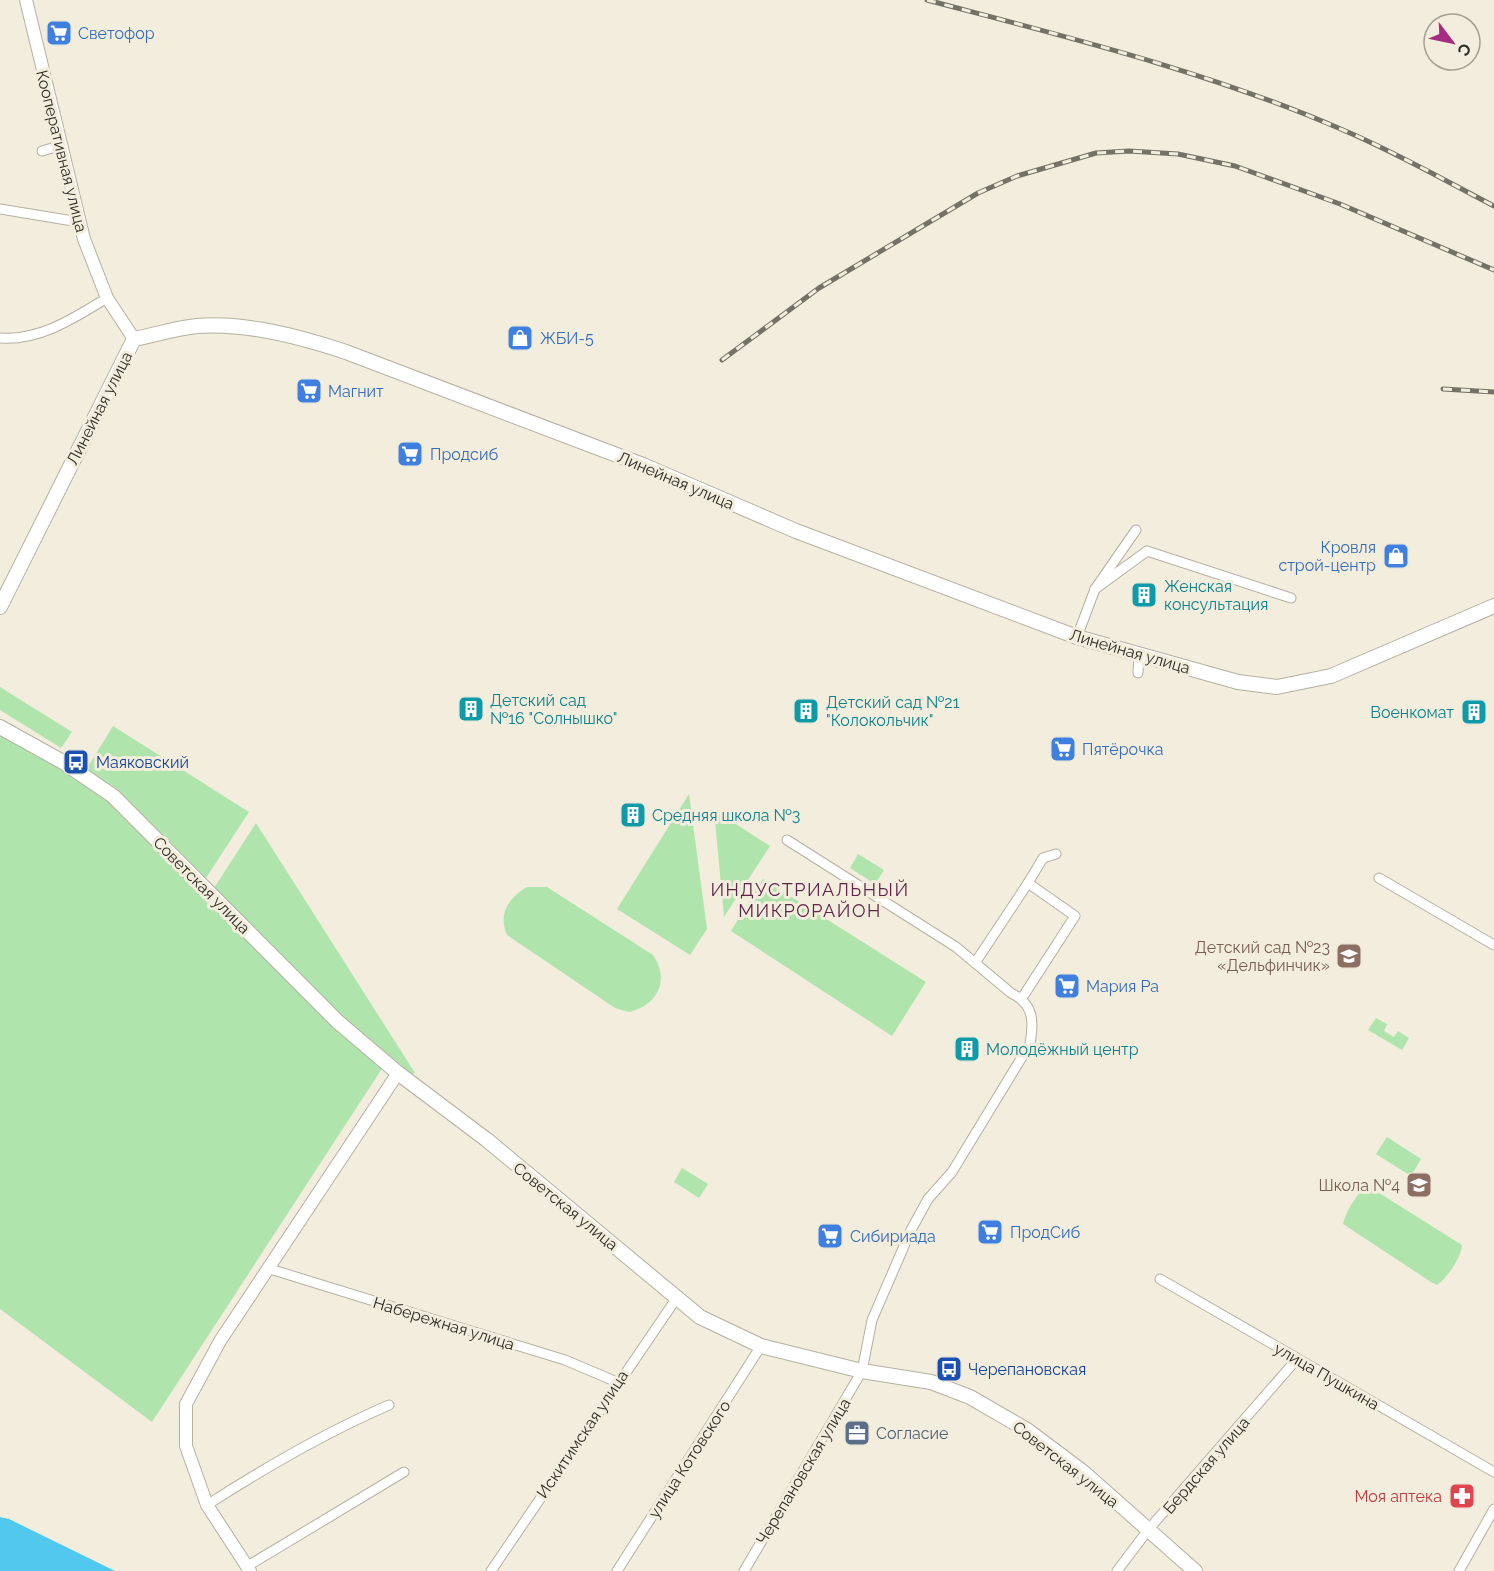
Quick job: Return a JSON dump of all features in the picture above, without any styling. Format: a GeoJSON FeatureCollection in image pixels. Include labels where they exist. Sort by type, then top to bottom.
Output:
{"type":"FeatureCollection","features":[{"type":"Feature","properties":{"kind":"main road","name":"Линейная улица"},"geometry":{"type":"LineString","coordinates":[[0,607],[134,339],[197,326],[234,326],[315,342],[643,465],[796,531],[1077,637],[1238,682],[1277,687],[1331,676],[1494,606]]}},
{"type":"Feature","properties":{"kind":"main road","name":"Советская улица"},"geometry":{"type":"LineString","coordinates":[[0,727],[63,762],[113,796],[338,1022],[398,1073],[487,1140],[676,1299],[708,1322],[761,1346],[862,1371],[931,1382],[970,1397],[1027,1430],[1083,1472],[1195,1571]]}},
{"type":"Feature","properties":{"kind":"street","name":"Кооперативная улица"},"geometry":{"type":"LineString","coordinates":[[26,0],[59,146],[79,222],[107,298],[134,339]]}},
{"type":"Feature","properties":{"kind":"street"},"geometry":{"type":"LineString","coordinates":[[42,151],[59,146]]}},
{"type":"Feature","properties":{"kind":"street"},"geometry":{"type":"LineString","coordinates":[[0,209],[79,222]]}},
{"type":"Feature","properties":{"kind":"street"},"geometry":{"type":"LineString","coordinates":[[0,338],[25,338],[66,322],[107,298]]}},
{"type":"Feature","properties":{"kind":"street"},"geometry":{"type":"LineString","coordinates":[[1077,637],[1095,589],[1136,530]]}},
{"type":"Feature","properties":{"kind":"street"},"geometry":{"type":"LineString","coordinates":[[1095,589],[1147,551],[1291,598]]}},
{"type":"Feature","properties":{"kind":"street"},"geometry":{"type":"LineString","coordinates":[[1138,673],[1139,654]]}},
{"type":"Feature","properties":{"kind":"street"},"geometry":{"type":"LineString","coordinates":[[787,840],[956,947],[1022,998],[1075,916],[1028,883]]}},
{"type":"Feature","properties":{"kind":"street"},"geometry":{"type":"LineString","coordinates":[[975,963],[1044,858],[1056,854]]}},
{"type":"Feature","properties":{"kind":"street"},"geometry":{"type":"LineString","coordinates":[[1379,878],[1494,945]]}},
{"type":"Feature","properties":{"kind":"street","name":"Черепановская улица"},"geometry":{"type":"LineString","coordinates":[[744,1571],[862,1371],[872,1320],[911,1230],[928,1199],[952,1172],[1030,1044],[1034,1022],[1031,1010],[1022,998]]}},
{"type":"Feature","properties":{"kind":"street"},"geometry":{"type":"LineString","coordinates":[[398,1073],[270,1269],[220,1341],[186,1404],[186,1446],[207,1505],[248,1569],[404,1472]]}},
{"type":"Feature","properties":{"kind":"street","name":"Набережная улица"},"geometry":{"type":"LineString","coordinates":[[270,1269],[565,1360],[617,1382]]}},
{"type":"Feature","properties":{"kind":"street","name":"улица Пушкина"},"geometry":{"type":"LineString","coordinates":[[1160,1279],[1494,1472]]}},
{"type":"Feature","properties":{"kind":"street","name":"Искитимская улица"},"geometry":{"type":"LineString","coordinates":[[491,1571],[617,1382],[676,1299]]}},
{"type":"Feature","properties":{"kind":"street","name":"улица Котовского"},"geometry":{"type":"LineString","coordinates":[[617,1571],[761,1346]]}},
{"type":"Feature","properties":{"kind":"street","name":"Бердская улица"},"geometry":{"type":"LineString","coordinates":[[1117,1571],[1148,1530],[1297,1359]]}},
{"type":"Feature","properties":{"kind":"street"},"geometry":{"type":"LineString","coordinates":[[207,1505],[287,1454],[333,1429],[389,1405]]}},
{"type":"Feature","properties":{"kind":"street"},"geometry":{"type":"LineString","coordinates":[[1459,1571],[1494,1509]]}},
{"type":"Feature","properties":{"kind":"green space"},"geometry":{"type":"Polygon","coordinates":[[[0,687],[72,732],[61,748],[0,710],[0,687]]]}},
{"type":"Feature","properties":{"kind":"green space"},"geometry":{"type":"Polygon","coordinates":[[[113,726],[249,812],[206,878],[117,789],[86,770],[113,726]]]}},
{"type":"Feature","properties":{"kind":"green space"},"geometry":{"type":"Polygon","coordinates":[[[0,732],[109,796],[309,1002],[345,1037],[383,1067],[152,1422],[0,1309],[0,732]]]}},
{"type":"Feature","properties":{"kind":"green space"},"geometry":{"type":"Polygon","coordinates":[[[689,794],[707,929],[690,955],[617,909],[689,794]]]}},
{"type":"Feature","properties":{"kind":"green space"},"geometry":{"type":"Polygon","coordinates":[[[714,810],[770,846],[724,917],[714,810]]]}},
{"type":"Feature","properties":{"kind":"green space"},"geometry":{"type":"Polygon","coordinates":[[[256,823],[415,1073],[408,1075],[338,1012],[214,888],[256,823]]]}},
{"type":"Feature","properties":{"kind":"green space"},"geometry":{"type":"Polygon","coordinates":[[[858,854],[884,870],[875,884],[850,868],[858,854]]]}},
{"type":"Feature","properties":{"kind":"green space"},"geometry":{"type":"Polygon","coordinates":[[[763,879],[926,982],[892,1036],[731,931],[763,879]]]}},
{"type":"Feature","properties":{"kind":"green space"},"geometry":{"type":"Polygon","coordinates":[[[527,887],[547,887],[653,955],[658,964],[661,982],[654,997],[639,1009],[629,1012],[615,1008],[507,935],[504,927],[506,907],[520,891],[527,887]]]}},
{"type":"Feature","properties":{"kind":"green space"},"geometry":{"type":"Polygon","coordinates":[[[1376,1018],[1387,1024],[1384,1031],[1394,1037],[1398,1031],[1409,1038],[1402,1050],[1368,1030],[1376,1018]]]}},
{"type":"Feature","properties":{"kind":"green space"},"geometry":{"type":"Polygon","coordinates":[[[1387,1137],[1421,1159],[1411,1176],[1376,1154],[1387,1137]]]}},
{"type":"Feature","properties":{"kind":"green space"},"geometry":{"type":"Polygon","coordinates":[[[682,1168],[708,1184],[699,1198],[674,1182],[682,1168]]]}},
{"type":"Feature","properties":{"kind":"green space"},"geometry":{"type":"Polygon","coordinates":[[[1368,1186],[1462,1245],[1453,1267],[1437,1285],[1343,1224],[1352,1203],[1368,1186]]]}},
{"type":"Feature","properties":{"kind":"water"},"geometry":{"type":"Polygon","coordinates":[[[0,1517],[9,1519],[115,1571],[0,1571],[0,1517]]]}},
{"type":"Feature","properties":{"kind":"railway"},"geometry":{"type":"LineString","coordinates":[[927,0],[1138,57],[1242,90],[1362,139],[1494,206]]}},
{"type":"Feature","properties":{"kind":"railway"},"geometry":{"type":"LineString","coordinates":[[722,360],[819,288],[978,193],[1017,176],[1096,153],[1129,151],[1178,154],[1235,166],[1340,204],[1494,270]]}},
{"type":"Feature","properties":{"kind":"railway"},"geometry":{"type":"LineString","coordinates":[[1443,389],[1494,392]]}},
{"type":"Feature","properties":{"kind":"place","name":"Светофор"},"geometry":{"type":"Point","coordinates":[59,33]}},
{"type":"Feature","properties":{"kind":"place","name":"ЖБИ-5"},"geometry":{"type":"Point","coordinates":[520,338]}},
{"type":"Feature","properties":{"kind":"place","name":"Магнит"},"geometry":{"type":"Point","coordinates":[309,391]}},
{"type":"Feature","properties":{"kind":"place","name":"Продсиб"},"geometry":{"type":"Point","coordinates":[410,454]}},
{"type":"Feature","properties":{"kind":"place","name":"Кровля строй-центр"},"geometry":{"type":"Point","coordinates":[1396,556]}},
{"type":"Feature","properties":{"kind":"place","name":"Женская консультация"},"geometry":{"type":"Point","coordinates":[1144,595]}},
{"type":"Feature","properties":{"kind":"place","name":"Детский сад №16 \"Солнышко\""},"geometry":{"type":"Point","coordinates":[471,709]}},
{"type":"Feature","properties":{"kind":"place","name":"Детский сад №21 \"Колокольчик\""},"geometry":{"type":"Point","coordinates":[806,711]}},
{"type":"Feature","properties":{"kind":"place","name":"Военкомат"},"geometry":{"type":"Point","coordinates":[1474,712]}},
{"type":"Feature","properties":{"kind":"place","name":"Пятёрочка"},"geometry":{"type":"Point","coordinates":[1063,749]}},
{"type":"Feature","properties":{"kind":"place","name":"Маяковский"},"geometry":{"type":"Point","coordinates":[76,762]}},
{"type":"Feature","properties":{"kind":"place","name":"Средняя школа №3"},"geometry":{"type":"Point","coordinates":[633,815]}},
{"type":"Feature","properties":{"kind":"place","name":"Детский сад №23 «Дельфинчик»"},"geometry":{"type":"Point","coordinates":[1349,956]}},
{"type":"Feature","properties":{"kind":"place","name":"Мария Ра"},"geometry":{"type":"Point","coordinates":[1067,986]}},
{"type":"Feature","properties":{"kind":"place","name":"Молодёжный центр"},"geometry":{"type":"Point","coordinates":[967,1049]}},
{"type":"Feature","properties":{"kind":"place","name":"Школа №4"},"geometry":{"type":"Point","coordinates":[1419,1185]}},
{"type":"Feature","properties":{"kind":"place","name":"ПродСиб"},"geometry":{"type":"Point","coordinates":[990,1232]}},
{"type":"Feature","properties":{"kind":"place","name":"Сибириада"},"geometry":{"type":"Point","coordinates":[830,1236]}},
{"type":"Feature","properties":{"kind":"place","name":"Черепановская"},"geometry":{"type":"Point","coordinates":[949,1369]}},
{"type":"Feature","properties":{"kind":"place","name":"Согласие"},"geometry":{"type":"Point","coordinates":[857,1433]}},
{"type":"Feature","properties":{"kind":"place","name":"Моя аптека"},"geometry":{"type":"Point","coordinates":[1462,1496]}},
{"type":"Feature","properties":{"kind":"district","name":"ИНДУСТРИАЛЬНЫЙ МИКРОРАЙОН"},"geometry":{"type":"Point","coordinates":[810,900]}}]}
